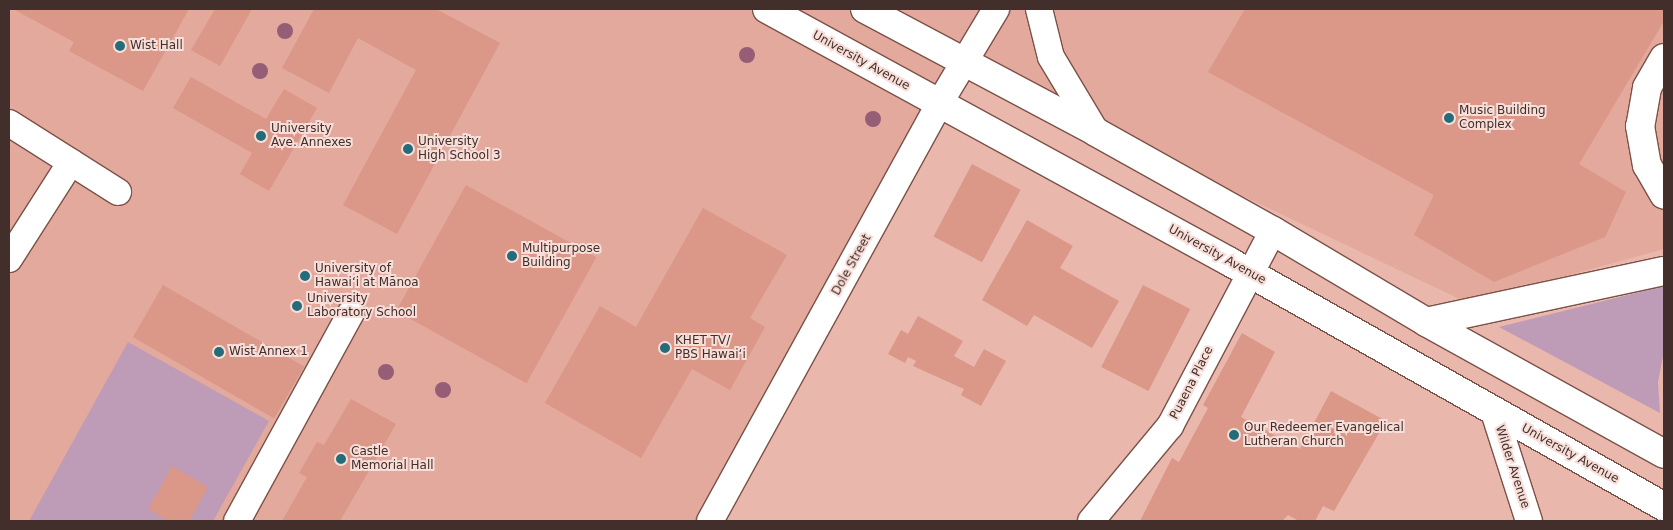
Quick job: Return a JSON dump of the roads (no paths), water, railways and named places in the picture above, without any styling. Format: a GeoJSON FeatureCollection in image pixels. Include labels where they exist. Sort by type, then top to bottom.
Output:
{"type":"FeatureCollection","features":[{"type":"Feature","properties":{"kind":"main road","name":"University Avenue"},"geometry":{"type":"LineString","coordinates":[[767,9],[1249,272],[1664,507]]}},
{"type":"Feature","properties":{"kind":"main road"},"geometry":{"type":"LineString","coordinates":[[865,9],[1096,132],[1272,231],[1426,322],[1664,454]]}},
{"type":"Feature","properties":{"kind":"main road"},"geometry":{"type":"LineString","coordinates":[[1664,58],[1647,88],[1640,126],[1647,165],[1664,194]]}},
{"type":"Feature","properties":{"kind":"main road"},"geometry":{"type":"LineString","coordinates":[[1426,322],[1664,271]]}},
{"type":"Feature","properties":{"kind":"street","name":"Dole Street"},"geometry":{"type":"LineString","coordinates":[[710,521],[939,104],[996,9]]}},
{"type":"Feature","properties":{"kind":"street"},"geometry":{"type":"LineString","coordinates":[[1039,9],[1051,57],[1096,132]]}},
{"type":"Feature","properties":{"kind":"street"},"geometry":{"type":"LineString","coordinates":[[9,123],[118,192]]}},
{"type":"Feature","properties":{"kind":"street"},"geometry":{"type":"LineString","coordinates":[[9,260],[71,162]]}},
{"type":"Feature","properties":{"kind":"street","name":"Puaena Place"},"geometry":{"type":"LineString","coordinates":[[1091,521],[1170,426],[1272,231]]}},
{"type":"Feature","properties":{"kind":"street"},"geometry":{"type":"LineString","coordinates":[[237,521],[351,313]]}},
{"type":"Feature","properties":{"kind":"street","name":"Wilder Avenue"},"geometry":{"type":"LineString","coordinates":[[1494,412],[1529,521]]}},
{"type":"Feature","properties":{"kind":"place","name":"Wist Hall"},"geometry":{"type":"Point","coordinates":[120,46]}},
{"type":"Feature","properties":{"kind":"place","name":"Music Building Complex"},"geometry":{"type":"Point","coordinates":[1449,118]}},
{"type":"Feature","properties":{"kind":"place","name":"University Ave. Annexes"},"geometry":{"type":"Point","coordinates":[261,136]}},
{"type":"Feature","properties":{"kind":"place","name":"University High School 3"},"geometry":{"type":"Point","coordinates":[408,149]}},
{"type":"Feature","properties":{"kind":"place","name":"Multipurpose Building"},"geometry":{"type":"Point","coordinates":[512,256]}},
{"type":"Feature","properties":{"kind":"place","name":"University of Hawaiʻi at Mānoa"},"geometry":{"type":"Point","coordinates":[305,276]}},
{"type":"Feature","properties":{"kind":"place","name":"University Laboratory School"},"geometry":{"type":"Point","coordinates":[297,306]}},
{"type":"Feature","properties":{"kind":"place","name":"KHET TV/ PBS Hawai‘i"},"geometry":{"type":"Point","coordinates":[665,348]}},
{"type":"Feature","properties":{"kind":"place","name":"Wist Annex 1"},"geometry":{"type":"Point","coordinates":[219,352]}},
{"type":"Feature","properties":{"kind":"place","name":"Our Redeemer Evangelical Lutheran Church"},"geometry":{"type":"Point","coordinates":[1234,435]}},
{"type":"Feature","properties":{"kind":"place","name":"Castle Memorial Hall"},"geometry":{"type":"Point","coordinates":[341,459]}}]}
